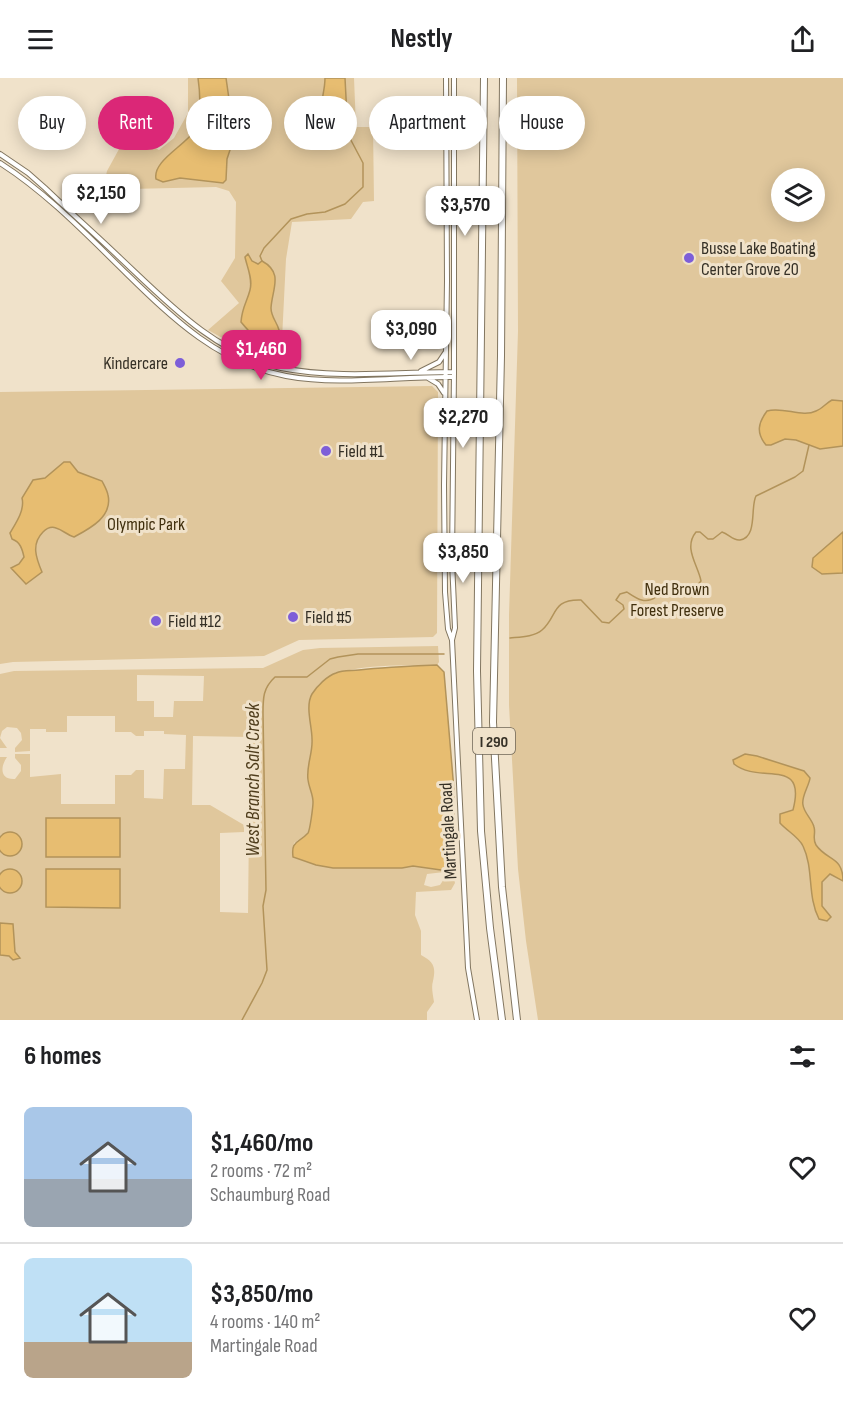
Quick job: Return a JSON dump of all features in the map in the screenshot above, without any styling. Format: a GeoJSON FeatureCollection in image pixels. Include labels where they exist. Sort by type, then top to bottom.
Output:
{"type":"FeatureCollection","features":[{"type":"Feature","properties":{"kind":"highway","name":"I 290"},"geometry":{"type":"LineString","coordinates":[[484,78],[477,671],[480,831],[502,1020]]}},
{"type":"Feature","properties":{"kind":"highway","name":"I 290"},"geometry":{"type":"LineString","coordinates":[[503,78],[501,356],[493,722],[502,887],[518,1020]]}},
{"type":"Feature","properties":{"kind":"street","name":"Martingale Road"},"geometry":{"type":"LineString","coordinates":[[446,78],[445,581],[448,629],[452,640]]}},
{"type":"Feature","properties":{"kind":"street","name":"Martingale Road"},"geometry":{"type":"LineString","coordinates":[[454,78],[452,561],[455,628],[452,640],[468,968],[477,1020]]}},
{"type":"Feature","properties":{"kind":"street"},"geometry":{"type":"LineString","coordinates":[[0,154],[45,188],[184,317],[229,348],[267,364],[296,370],[343,374],[416,372],[454,374]]}},
{"type":"Feature","properties":{"kind":"street"},"geometry":{"type":"LineString","coordinates":[[0,163],[44,197],[167,313],[192,334],[225,354],[266,371],[314,380],[425,377],[445,374]]}},
{"type":"Feature","properties":{"kind":"street"},"geometry":{"type":"LineString","coordinates":[[416,372],[439,362],[446,352]]}},
{"type":"Feature","properties":{"kind":"street"},"geometry":{"type":"LineString","coordinates":[[425,377],[438,384],[445,395]]}},
{"type":"Feature","properties":{"kind":"green space"},"geometry":{"type":"Polygon","coordinates":[[[188,78],[354,78],[355,96],[284,96],[284,150],[357,150],[357,127],[369,127],[369,150],[373,150],[374,201],[363,202],[351,219],[292,222],[286,259],[281,359],[242,349],[208,330],[239,303],[221,281],[235,258],[236,202],[229,191],[216,187],[130,189],[104,184],[107,171],[119,150],[174,150],[174,138],[186,117],[186,150],[272,150],[272,96],[188,96],[188,78]]]}},
{"type":"Feature","properties":{"kind":"green space","name":"Ned Brown Forest Preserve"},"geometry":{"type":"Polygon","coordinates":[[[517,78],[843,78],[843,1020],[538,1020],[518,869],[509,705],[509,615],[518,331],[517,150],[585,150],[585,96],[517,96],[517,78]]]}},
{"type":"Feature","properties":{"kind":"green space","name":"Olympic Park"},"geometry":{"type":"Polygon","coordinates":[[[432,386],[438,392],[437,633],[433,637],[299,640],[264,656],[0,664],[0,392],[432,386]]]}},
{"type":"Feature","properties":{"kind":"green space"},"geometry":{"type":"Polygon","coordinates":[[[438,646],[439,662],[437,665],[380,666],[351,670],[327,678],[318,685],[313,693],[310,713],[313,745],[308,768],[308,784],[313,795],[311,825],[309,831],[294,843],[293,848],[333,868],[413,866],[441,870],[452,867],[453,871],[427,874],[424,885],[431,887],[440,885],[446,876],[453,875],[455,883],[451,890],[416,892],[415,915],[421,931],[421,955],[429,960],[434,968],[432,988],[434,1002],[427,1012],[427,1020],[0,1020],[0,889],[3,892],[15,892],[21,885],[0,873],[0,852],[3,855],[2,834],[0,836],[0,757],[7,757],[2,769],[4,775],[10,779],[15,779],[21,771],[21,765],[15,758],[15,754],[30,754],[30,777],[61,774],[61,804],[115,804],[115,775],[131,775],[136,770],[144,770],[144,798],[163,799],[164,769],[185,769],[186,735],[164,734],[164,731],[144,731],[144,736],[136,736],[131,732],[115,732],[115,716],[67,716],[67,732],[30,729],[30,751],[15,752],[15,748],[22,740],[21,733],[17,728],[7,727],[2,731],[0,738],[0,674],[14,671],[263,668],[303,650],[438,646]],[[137,675],[137,701],[154,701],[154,717],[173,717],[174,701],[203,701],[204,676],[137,675]],[[193,736],[192,805],[210,805],[244,825],[244,832],[220,833],[220,912],[248,913],[250,737],[193,736]]]}},
{"type":"Feature","properties":{"kind":"green space"},"geometry":{"type":"Polygon","coordinates":[[[0,738],[7,748],[0,748],[0,738]]]}},
{"type":"Feature","properties":{"kind":"shaded area"},"geometry":{"type":"Polygon","coordinates":[[[198,78],[226,78],[229,96],[200,96],[198,78]]]}},
{"type":"Feature","properties":{"kind":"shaded area"},"geometry":{"type":"Polygon","coordinates":[[[325,78],[345,78],[346,96],[323,96],[325,78]]]}},
{"type":"Feature","properties":{"kind":"shaded area"},"geometry":{"type":"Polygon","coordinates":[[[186,140],[186,150],[230,150],[226,180],[223,183],[180,178],[163,182],[156,179],[156,172],[166,158],[186,140]]]}},
{"type":"Feature","properties":{"kind":"shaded area"},"geometry":{"type":"Polygon","coordinates":[[[248,254],[252,261],[258,264],[262,261],[269,266],[275,276],[271,308],[279,335],[278,344],[274,347],[252,334],[241,322],[251,286],[245,257],[248,254]]]}},
{"type":"Feature","properties":{"kind":"shaded area"},"geometry":{"type":"Polygon","coordinates":[[[832,400],[843,401],[843,446],[820,449],[796,440],[785,439],[771,445],[766,445],[763,441],[759,428],[767,411],[811,413],[832,400]]]}},
{"type":"Feature","properties":{"kind":"shaded area"},"geometry":{"type":"Polygon","coordinates":[[[64,462],[70,462],[78,472],[102,481],[108,495],[107,510],[98,521],[74,537],[54,527],[45,531],[39,537],[36,546],[42,572],[26,584],[11,568],[19,564],[24,557],[20,546],[12,539],[10,533],[21,512],[22,498],[33,480],[45,478],[64,462]]]}},
{"type":"Feature","properties":{"kind":"shaded area"},"geometry":{"type":"Polygon","coordinates":[[[843,532],[843,573],[822,574],[812,567],[813,558],[843,532]]]}},
{"type":"Feature","properties":{"kind":"shaded area"},"geometry":{"type":"Polygon","coordinates":[[[437,665],[444,672],[454,790],[452,867],[441,870],[413,866],[333,868],[293,857],[294,845],[308,833],[312,813],[313,799],[308,775],[312,744],[309,704],[314,691],[329,676],[342,671],[437,665]]]}},
{"type":"Feature","properties":{"kind":"shaded area"},"geometry":{"type":"Polygon","coordinates":[[[745,754],[804,771],[810,778],[803,802],[814,827],[815,843],[840,867],[843,881],[830,874],[822,882],[822,906],[831,917],[827,921],[819,919],[815,910],[803,846],[780,823],[780,814],[793,810],[796,793],[793,783],[787,777],[745,770],[734,764],[733,760],[745,754]]]}},
{"type":"Feature","properties":{"kind":"shaded area"},"geometry":{"type":"Polygon","coordinates":[[[46,818],[120,818],[120,857],[46,857],[46,818]]]}},
{"type":"Feature","properties":{"kind":"shaded area"},"geometry":{"type":"Polygon","coordinates":[[[6,833],[14,833],[21,840],[21,848],[14,855],[6,855],[-1,848],[-1,840],[6,833]]]}},
{"type":"Feature","properties":{"kind":"shaded area"},"geometry":{"type":"Polygon","coordinates":[[[46,869],[120,869],[120,908],[46,907],[46,869]]]}},
{"type":"Feature","properties":{"kind":"shaded area"},"geometry":{"type":"Polygon","coordinates":[[[5,870],[15,870],[21,876],[21,886],[15,892],[5,892],[-1,886],[-1,876],[5,870]]]}},
{"type":"Feature","properties":{"kind":"shaded area"},"geometry":{"type":"Polygon","coordinates":[[[0,923],[13,924],[15,952],[20,958],[13,960],[9,956],[0,955],[0,923]]]}},
{"type":"Feature","properties":{"kind":"waterway"},"geometry":{"type":"LineString","coordinates":[[262,261],[260,256],[264,248],[291,219],[325,212],[345,204],[363,187],[363,163],[356,150]]}},
{"type":"Feature","properties":{"kind":"waterway","name":"West Branch Salt Creek"},"geometry":{"type":"LineString","coordinates":[[510,638],[539,632],[547,625],[556,609],[564,602],[571,600],[581,600],[602,622],[609,623],[624,609],[623,605],[616,600],[620,594],[627,592],[641,600],[648,600],[658,596],[668,586],[681,594],[692,591],[701,581],[691,550],[692,538],[696,532],[700,532],[708,539],[713,539],[722,532],[738,540],[746,538],[751,528],[756,496],[803,471],[809,445]]}},
{"type":"Feature","properties":{"kind":"waterway","name":"West Branch Salt Creek"},"geometry":{"type":"LineString","coordinates":[[242,1020],[267,970],[263,906],[266,890],[263,713],[268,685],[275,677],[307,677],[330,659],[338,657],[358,654],[444,654]]}},
{"type":"Feature","properties":{"kind":"place","name":"Busse Lake Boating Center Grove 20"},"geometry":{"type":"Point","coordinates":[689,258]}},
{"type":"Feature","properties":{"kind":"place","name":"Kindercare"},"geometry":{"type":"Point","coordinates":[180,363]}},
{"type":"Feature","properties":{"kind":"place","name":"Field #1"},"geometry":{"type":"Point","coordinates":[326,451]}},
{"type":"Feature","properties":{"kind":"place","name":"Field #5"},"geometry":{"type":"Point","coordinates":[293,617]}},
{"type":"Feature","properties":{"kind":"place","name":"Field #12"},"geometry":{"type":"Point","coordinates":[156,621]}}]}
